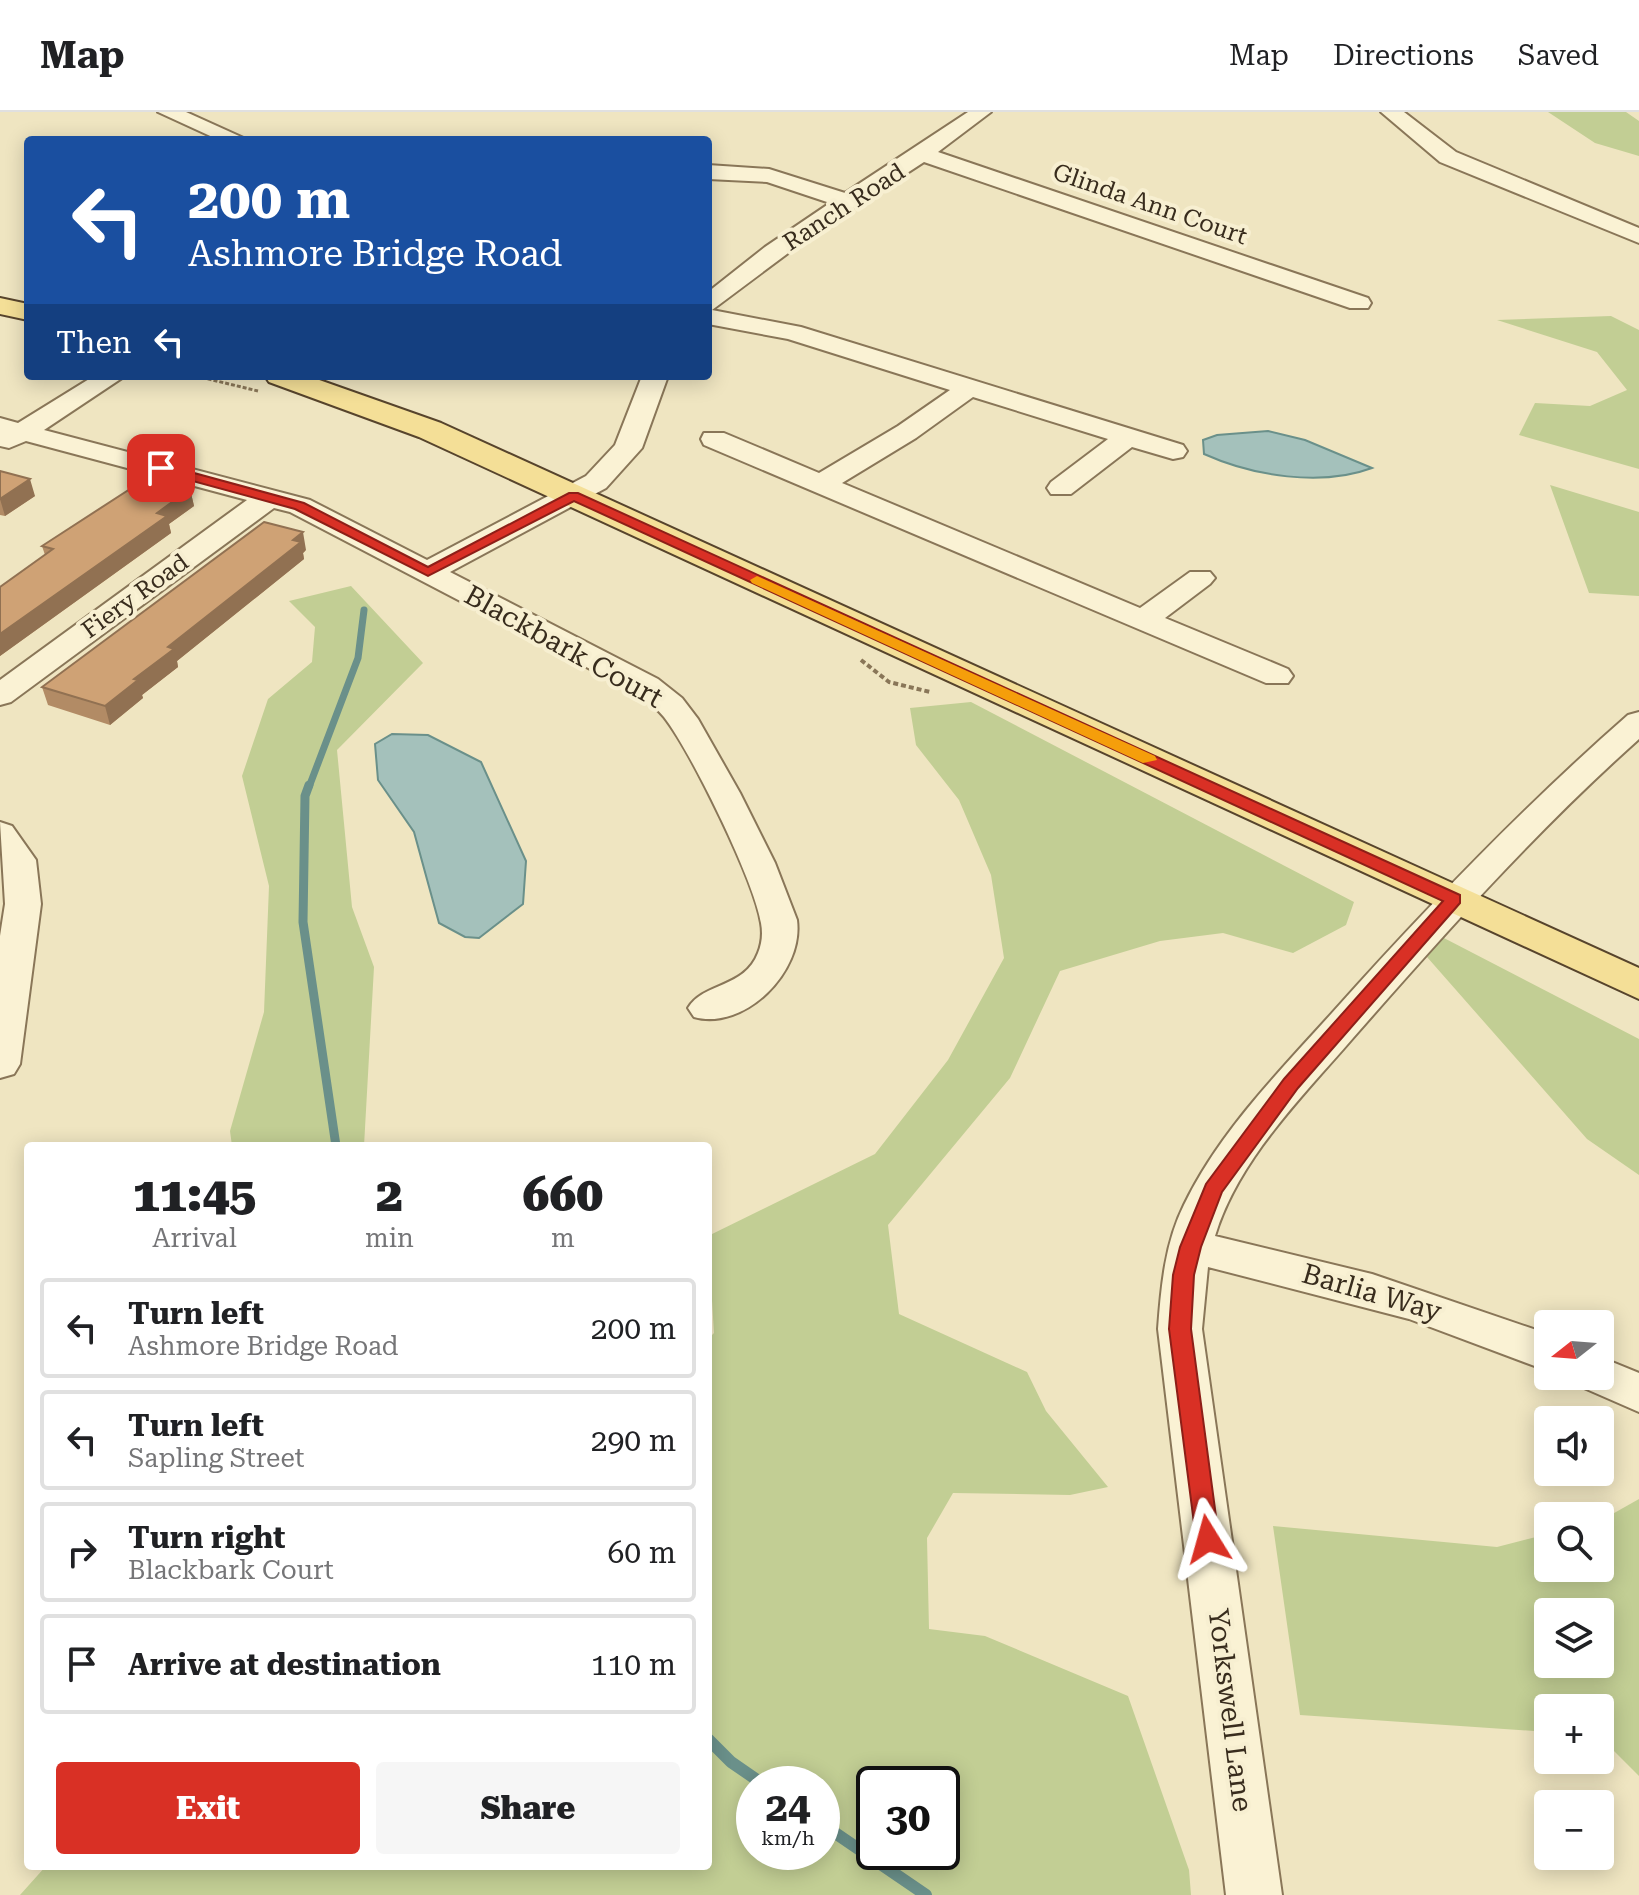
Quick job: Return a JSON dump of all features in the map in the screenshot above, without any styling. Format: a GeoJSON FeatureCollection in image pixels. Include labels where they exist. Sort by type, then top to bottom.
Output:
{"type":"FeatureCollection","features":[{"type":"Feature","properties":{"kind":"main road"},"geometry":{"type":"LineString","coordinates":[[0,306],[24,311]]}},
{"type":"Feature","properties":{"kind":"main road"},"geometry":{"type":"LineString","coordinates":[[291,380],[430,430],[1639,985]]}},
{"type":"Feature","properties":{"kind":"street"},"geometry":{"type":"LineString","coordinates":[[168,112],[227,136]]}},
{"type":"Feature","properties":{"kind":"street"},"geometry":{"type":"LineString","coordinates":[[199,125],[235,112]]}},
{"type":"Feature","properties":{"kind":"street","name":"Ranch Road"},"geometry":{"type":"LineString","coordinates":[[712,301],[763,260],[925,155],[981,112]]}},
{"type":"Feature","properties":{"kind":"street"},"geometry":{"type":"LineString","coordinates":[[1391,112],[1437,151],[1639,236]]}},
{"type":"Feature","properties":{"kind":"street","name":"Glinda Ann Court"},"geometry":{"type":"LineString","coordinates":[[925,155],[1359,303]]}},
{"type":"Feature","properties":{"kind":"street"},"geometry":{"type":"LineString","coordinates":[[712,172],[777,177],[851,202]]}},
{"type":"Feature","properties":{"kind":"street"},"geometry":{"type":"LineString","coordinates":[[712,318],[792,332],[1173,451]]}},
{"type":"Feature","properties":{"kind":"street"},"geometry":{"type":"LineString","coordinates":[[7,435],[105,380]]}},
{"type":"Feature","properties":{"kind":"street"},"geometry":{"type":"LineString","coordinates":[[428,572],[596,482],[628,448],[654,380]]}},
{"type":"Feature","properties":{"kind":"street"},"geometry":{"type":"LineString","coordinates":[[819,485],[907,432],[970,387]]}},
{"type":"Feature","properties":{"kind":"street","name":"Blackbark Court"},"geometry":{"type":"LineString","coordinates":[[7,435],[300,506],[647,686],[667,700],[682,718],[771,896],[782,932],[773,963],[753,989],[707,1008]]}},
{"type":"Feature","properties":{"kind":"street"},"geometry":{"type":"LineString","coordinates":[[1061,488],[1128,437]]}},
{"type":"Feature","properties":{"kind":"street"},"geometry":{"type":"LineString","coordinates":[[714,439],[1277,676]]}},
{"type":"Feature","properties":{"kind":"street","name":"Fiery Road"},"geometry":{"type":"LineString","coordinates":[[0,695],[270,497]]}},
{"type":"Feature","properties":{"kind":"street"},"geometry":{"type":"LineString","coordinates":[[1143,620],[1200,578]]}},
{"type":"Feature","properties":{"kind":"street","name":"Yorkswell Lane"},"geometry":{"type":"LineString","coordinates":[[1254,1895],[1230,1691],[1180,1329],[1184,1275],[1191,1247],[1213,1190],[1291,1084],[1454,899],[1639,722]]}},
{"type":"Feature","properties":{"kind":"street"},"geometry":{"type":"LineString","coordinates":[[0,833],[18,860],[23,904],[0,1064]]}},
{"type":"Feature","properties":{"kind":"street","name":"Barlia Way"},"geometry":{"type":"LineString","coordinates":[[1191,1247],[1349,1283],[1477,1322],[1534,1347]]}},
{"type":"Feature","properties":{"kind":"street"},"geometry":{"type":"LineString","coordinates":[[1614,1382],[1639,1394]]}},
{"type":"Feature","properties":{"kind":"path"},"geometry":{"type":"LineString","coordinates":[[854,654],[889,682],[942,694]]}},
{"type":"Feature","properties":{"kind":"green space"},"geometry":{"type":"Polygon","coordinates":[[[1548,112],[1626,112],[1639,121],[1639,156],[1595,143],[1548,112]]]}},
{"type":"Feature","properties":{"kind":"green space"},"geometry":{"type":"Polygon","coordinates":[[[1611,316],[1639,330],[1639,469],[1519,435],[1535,403],[1590,406],[1627,390],[1597,352],[1497,320],[1611,316]]]}},
{"type":"Feature","properties":{"kind":"green space"},"geometry":{"type":"Polygon","coordinates":[[[1550,485],[1639,512],[1639,596],[1589,593],[1550,485]]]}},
{"type":"Feature","properties":{"kind":"green space"},"geometry":{"type":"Polygon","coordinates":[[[351,586],[423,663],[337,750],[352,907],[374,967],[364,1142],[231,1142],[230,1131],[264,1012],[269,886],[242,776],[268,699],[312,662],[315,627],[289,601],[351,586]]]}},
{"type":"Feature","properties":{"kind":"green space"},"geometry":{"type":"Polygon","coordinates":[[[971,702],[1354,902],[1346,925],[1293,953],[1223,933],[1160,941],[1060,971],[1010,1078],[888,1225],[899,1314],[1027,1372],[1046,1411],[1108,1487],[1070,1495],[953,1493],[927,1538],[929,1629],[985,1636],[1128,1696],[1189,1870],[1191,1895],[20,1895],[42,1870],[712,1870],[712,1234],[875,1154],[948,1060],[1004,958],[991,875],[959,800],[916,745],[910,708],[971,702]]]}},
{"type":"Feature","properties":{"kind":"green space"},"geometry":{"type":"Polygon","coordinates":[[[1442,937],[1639,1039],[1639,1175],[1587,1139],[1427,957],[1442,937]]]}},
{"type":"Feature","properties":{"kind":"green space"},"geometry":{"type":"Polygon","coordinates":[[[1639,1499],[1639,1776],[1614,1751],[1614,1694],[1534,1694],[1534,1731],[1300,1715],[1273,1526],[1497,1547],[1534,1538],[1534,1582],[1614,1582],[1614,1513],[1639,1499]]]}},
{"type":"Feature","properties":{"kind":"water"},"geometry":{"type":"Polygon","coordinates":[[[1268,431],[1305,440],[1372,468],[1352,474],[1309,478],[1265,473],[1204,454],[1203,440],[1217,435],[1268,431]]]}},
{"type":"Feature","properties":{"kind":"water"},"geometry":{"type":"Polygon","coordinates":[[[392,734],[428,735],[481,762],[526,861],[523,904],[479,938],[465,937],[439,923],[414,832],[378,780],[375,744],[392,734]]]}},
{"type":"Feature","properties":{"kind":"building"},"geometry":{"type":"Polygon","coordinates":[[[0,471],[30,479],[0,499],[0,471]]]}},
{"type":"Feature","properties":{"kind":"building"},"geometry":{"type":"Polygon","coordinates":[[[147,478],[190,489],[157,513],[167,516],[0,634],[0,587],[53,549],[42,546],[147,478]]]}},
{"type":"Feature","properties":{"kind":"building"},"geometry":{"type":"Polygon","coordinates":[[[264,522],[303,532],[293,540],[301,542],[168,647],[174,649],[105,706],[42,687],[264,522]]]}},
{"type":"Feature","properties":{"kind":"waterway"},"geometry":{"type":"LineString","coordinates":[[309,787],[358,658],[364,610]]}},
{"type":"Feature","properties":{"kind":"waterway"},"geometry":{"type":"LineString","coordinates":[[309,785],[305,796],[303,922],[335,1142]]}},
{"type":"Feature","properties":{"kind":"waterway"},"geometry":{"type":"LineString","coordinates":[[712,1743],[737,1766]]}},
{"type":"Feature","properties":{"kind":"waterway"},"geometry":{"type":"LineString","coordinates":[[840,1836],[926,1895]]}},
{"type":"Feature","properties":{"kind":"slow traffic"},"geometry":{"type":"LineString","coordinates":[[757,580],[1149,760]]}},
{"type":"Feature","properties":{"kind":"route"},"geometry":{"type":"LineString","coordinates":[[161,468],[300,506],[428,572],[574,495],[1454,899],[1291,1084],[1213,1190],[1191,1247],[1184,1275],[1180,1329],[1208,1539]]}}]}
